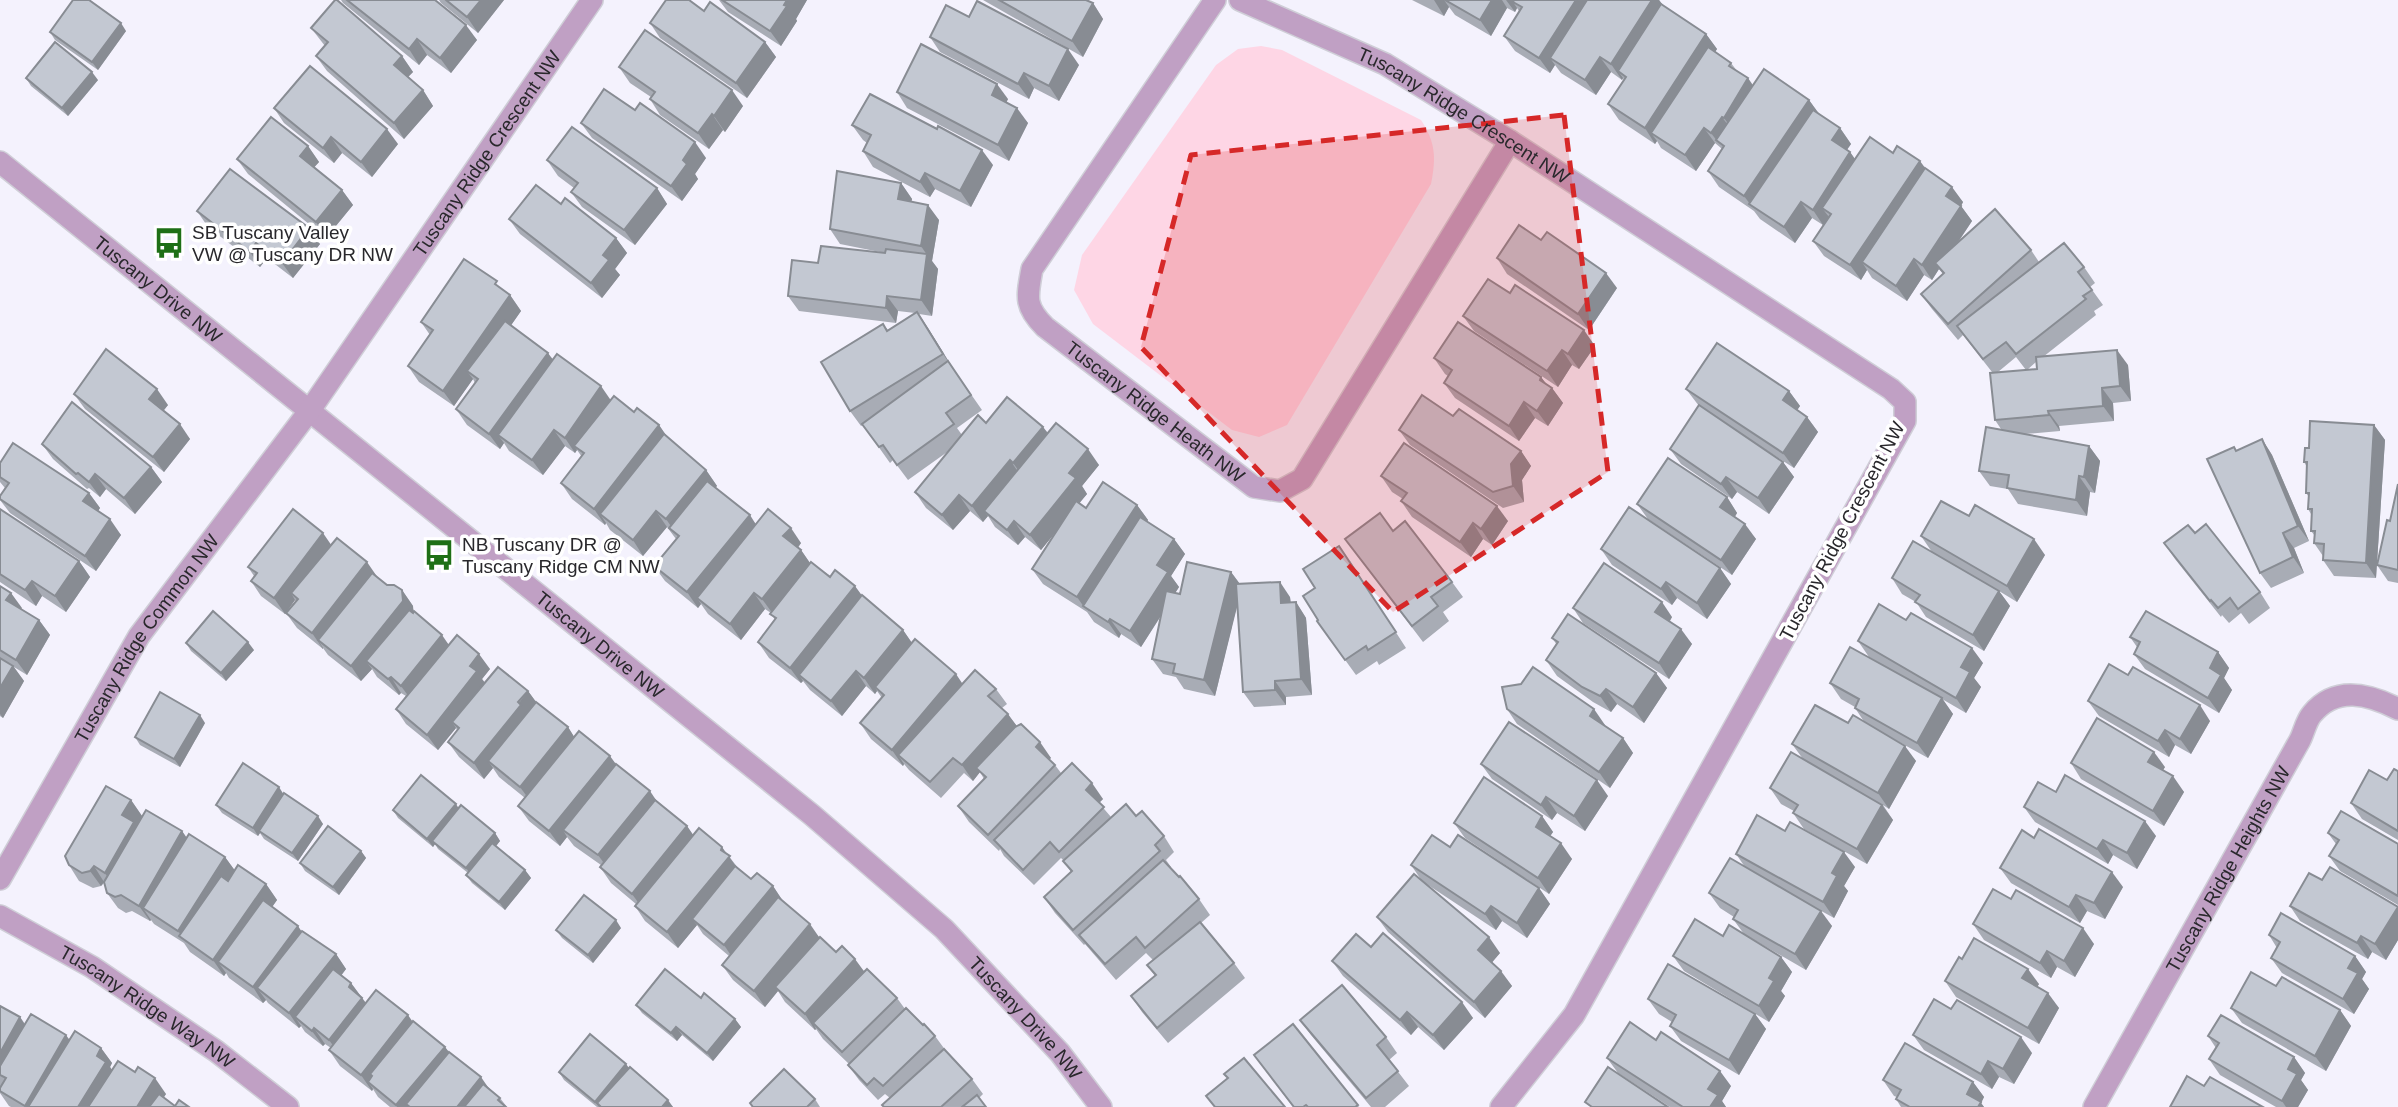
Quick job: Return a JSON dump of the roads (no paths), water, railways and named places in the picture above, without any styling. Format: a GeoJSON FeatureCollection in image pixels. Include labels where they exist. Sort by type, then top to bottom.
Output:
{"type":"FeatureCollection","features":[{"type":"Feature","properties":{"kind":"street","name":"Tuscany Ridge Crescent NW"},"geometry":{"type":"LineString","coordinates":[[310,410],[592,0]]}},
{"type":"Feature","properties":{"kind":"street","name":"Tuscany Ridge Heath NW"},"geometry":{"type":"LineString","coordinates":[[1215,0],[1032,270],[1027,294],[1031,314],[1045,327],[1254,488],[1280,491],[1302,479],[1510,141]]}},
{"type":"Feature","properties":{"kind":"street","name":"Tuscany Ridge Crescent NW"},"geometry":{"type":"LineString","coordinates":[[1240,0],[1385,64],[1510,141],[1891,389],[1905,402],[1905,421],[1574,1015],[1501,1107]]}},
{"type":"Feature","properties":{"kind":"street","name":"Tuscany Drive NW"},"geometry":{"type":"LineString","coordinates":[[0,162],[812,815],[944,929],[1060,1053],[1101,1107]]}},
{"type":"Feature","properties":{"kind":"street","name":"Tuscany Ridge Common NW"},"geometry":{"type":"LineString","coordinates":[[0,879],[139,636],[310,410]]}},
{"type":"Feature","properties":{"kind":"street","name":"Tuscany Ridge Heights NW"},"geometry":{"type":"LineString","coordinates":[[2094,1107],[2300,740],[2310,716],[2325,703],[2342,695],[2358,693],[2375,697],[2398,709]]}},
{"type":"Feature","properties":{"kind":"street","name":"Tuscany Ridge Way NW"},"geometry":{"type":"LineString","coordinates":[[0,916],[103,975],[216,1051],[288,1107]]}},
{"type":"Feature","properties":{"kind":"place","name":"SB Tuscany Valley VW @ Tuscany DR NW"},"geometry":{"type":"Point","coordinates":[169,243]}},
{"type":"Feature","properties":{"kind":"place","name":"NB Tuscany DR @ Tuscany Ridge CM NW"},"geometry":{"type":"Point","coordinates":[439,555]}}]}
